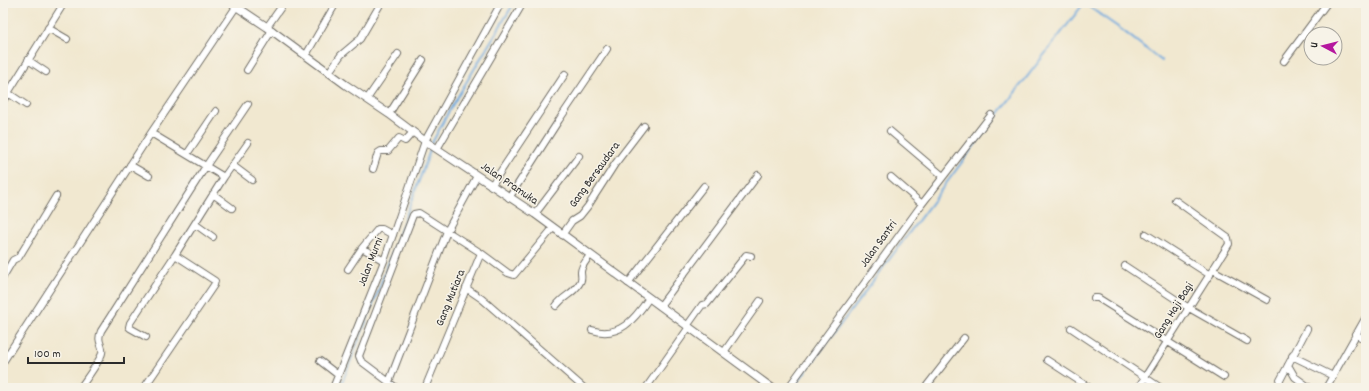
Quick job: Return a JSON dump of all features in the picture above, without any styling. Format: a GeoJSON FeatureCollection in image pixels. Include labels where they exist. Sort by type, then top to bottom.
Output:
{"type":"FeatureCollection","features":[{"type":"Feature","properties":{"kind":"street"},"geometry":{"type":"LineString","coordinates":[[3,101],[64,3]]}},
{"type":"Feature","properties":{"kind":"street"},"geometry":{"type":"LineString","coordinates":[[247,70],[284,3]]}},
{"type":"Feature","properties":{"kind":"street"},"geometry":{"type":"LineString","coordinates":[[306,55],[336,3]]}},
{"type":"Feature","properties":{"kind":"street"},"geometry":{"type":"LineString","coordinates":[[329,72],[341,55],[360,39],[381,3]]}},
{"type":"Feature","properties":{"kind":"street","name":"Jalan Murni"},"geometry":{"type":"LineString","coordinates":[[333,388],[338,374],[353,353],[425,141],[500,3]]}},
{"type":"Feature","properties":{"kind":"street"},"geometry":{"type":"LineString","coordinates":[[437,149],[523,3]]}},
{"type":"Feature","properties":{"kind":"street"},"geometry":{"type":"LineString","coordinates":[[1284,61],[1327,3]]}},
{"type":"Feature","properties":{"kind":"street"},"geometry":{"type":"LineString","coordinates":[[3,362],[233,5]]}},
{"type":"Feature","properties":{"kind":"street","name":"Jalan Pramuka"},"geometry":{"type":"LineString","coordinates":[[233,5],[306,55],[425,141],[535,214],[772,388]]}},
{"type":"Feature","properties":{"kind":"street"},"geometry":{"type":"LineString","coordinates":[[48,28],[67,39]]}},
{"type":"Feature","properties":{"kind":"street"},"geometry":{"type":"LineString","coordinates":[[509,198],[607,49]]}},
{"type":"Feature","properties":{"kind":"street"},"geometry":{"type":"LineString","coordinates":[[367,99],[398,54]]}},
{"type":"Feature","properties":{"kind":"street"},"geometry":{"type":"LineString","coordinates":[[28,60],[46,72]]}},
{"type":"Feature","properties":{"kind":"street"},"geometry":{"type":"LineString","coordinates":[[389,114],[423,60]]}},
{"type":"Feature","properties":{"kind":"street"},"geometry":{"type":"LineString","coordinates":[[491,186],[565,74]]}},
{"type":"Feature","properties":{"kind":"street"},"geometry":{"type":"LineString","coordinates":[[8,93],[26,105]]}},
{"type":"Feature","properties":{"kind":"street"},"geometry":{"type":"LineString","coordinates":[[80,388],[101,354],[102,347],[99,340],[101,331],[206,166],[248,104]]}},
{"type":"Feature","properties":{"kind":"street"},"geometry":{"type":"LineString","coordinates":[[187,154],[216,111]]}},
{"type":"Feature","properties":{"kind":"street","name":"Jalan Santri"},"geometry":{"type":"LineString","coordinates":[[788,388],[922,204],[991,115]]}},
{"type":"Feature","properties":{"kind":"street","name":"Gang Bersaudara"},"geometry":{"type":"LineString","coordinates":[[562,235],[572,222],[580,216],[588,206],[615,164],[644,126]]}},
{"type":"Feature","properties":{"kind":"street"},"geometry":{"type":"LineString","coordinates":[[890,131],[943,176]]}},
{"type":"Feature","properties":{"kind":"street"},"geometry":{"type":"LineString","coordinates":[[373,169],[378,153],[381,151],[388,151],[398,138],[405,141],[413,132]]}},
{"type":"Feature","properties":{"kind":"street"},"geometry":{"type":"LineString","coordinates":[[151,133],[224,177]]}},
{"type":"Feature","properties":{"kind":"street"},"geometry":{"type":"LineString","coordinates":[[146,337],[130,328],[130,324],[224,177],[248,143]]}},
{"type":"Feature","properties":{"kind":"street"},"geometry":{"type":"LineString","coordinates":[[535,214],[579,156]]}},
{"type":"Feature","properties":{"kind":"street"},"geometry":{"type":"LineString","coordinates":[[130,165],[149,176]]}},
{"type":"Feature","properties":{"kind":"street"},"geometry":{"type":"LineString","coordinates":[[232,165],[252,180]]}},
{"type":"Feature","properties":{"kind":"street"},"geometry":{"type":"LineString","coordinates":[[660,306],[758,175]]}},
{"type":"Feature","properties":{"kind":"street"},"geometry":{"type":"LineString","coordinates":[[389,382],[447,231],[477,176]]}},
{"type":"Feature","properties":{"kind":"street"},"geometry":{"type":"LineString","coordinates":[[891,176],[922,204]]}},
{"type":"Feature","properties":{"kind":"street"},"geometry":{"type":"LineString","coordinates":[[628,283],[704,186]]}},
{"type":"Feature","properties":{"kind":"street"},"geometry":{"type":"LineString","coordinates":[[213,194],[232,208]]}},
{"type":"Feature","properties":{"kind":"street"},"geometry":{"type":"LineString","coordinates":[[3,277],[14,260],[19,257],[56,196]]}},
{"type":"Feature","properties":{"kind":"street","name":"Gang Haji Bagi"},"geometry":{"type":"LineString","coordinates":[[1138,388],[1230,242],[1228,238],[1175,200]]}},
{"type":"Feature","properties":{"kind":"street"},"geometry":{"type":"LineString","coordinates":[[396,388],[353,353],[413,215],[419,214],[447,231],[508,273],[514,275],[553,228]]}},
{"type":"Feature","properties":{"kind":"street"},"geometry":{"type":"LineString","coordinates":[[195,224],[213,238]]}},
{"type":"Feature","properties":{"kind":"street"},"geometry":{"type":"LineString","coordinates":[[348,269],[362,248],[378,229],[382,229],[393,234]]}},
{"type":"Feature","properties":{"kind":"street"},"geometry":{"type":"LineString","coordinates":[[1146,234],[1211,272],[1267,300]]}},
{"type":"Feature","properties":{"kind":"street"},"geometry":{"type":"LineString","coordinates":[[362,248],[384,261]]}},
{"type":"Feature","properties":{"kind":"street","name":"Gang Mutiara"},"geometry":{"type":"LineString","coordinates":[[425,388],[480,253]]}},
{"type":"Feature","properties":{"kind":"street"},"geometry":{"type":"LineString","coordinates":[[144,388],[214,285],[215,281],[175,255]]}},
{"type":"Feature","properties":{"kind":"street"},"geometry":{"type":"LineString","coordinates":[[556,306],[563,297],[571,294],[580,283],[582,279],[582,266],[590,255]]}},
{"type":"Feature","properties":{"kind":"street"},"geometry":{"type":"LineString","coordinates":[[646,388],[702,305],[707,304],[744,256],[750,256]]}},
{"type":"Feature","properties":{"kind":"street"},"geometry":{"type":"LineString","coordinates":[[1125,266],[1189,308],[1248,340]]}},
{"type":"Feature","properties":{"kind":"street"},"geometry":{"type":"LineString","coordinates":[[466,288],[482,299],[584,388]]}},
{"type":"Feature","properties":{"kind":"street"},"geometry":{"type":"LineString","coordinates":[[592,330],[602,333],[610,333],[625,326],[649,298]]}},
{"type":"Feature","properties":{"kind":"street"},"geometry":{"type":"LineString","coordinates":[[1094,298],[1098,298],[1224,377]]}},
{"type":"Feature","properties":{"kind":"street"},"geometry":{"type":"LineString","coordinates":[[724,352],[760,301]]}},
{"type":"Feature","properties":{"kind":"street"},"geometry":{"type":"LineString","coordinates":[[1326,388],[1366,317]]}},
{"type":"Feature","properties":{"kind":"street"},"geometry":{"type":"LineString","coordinates":[[1071,328],[1161,388]]}},
{"type":"Feature","properties":{"kind":"street"},"geometry":{"type":"LineString","coordinates":[[1276,388],[1307,329]]}},
{"type":"Feature","properties":{"kind":"street"},"geometry":{"type":"LineString","coordinates":[[1356,334],[1366,340]]}},
{"type":"Feature","properties":{"kind":"street"},"geometry":{"type":"LineString","coordinates":[[925,388],[964,338]]}},
{"type":"Feature","properties":{"kind":"street"},"geometry":{"type":"LineString","coordinates":[[1292,356],[1333,376]]}},
{"type":"Feature","properties":{"kind":"street"},"geometry":{"type":"LineString","coordinates":[[1047,360],[1090,388]]}},
{"type":"Feature","properties":{"kind":"street"},"geometry":{"type":"LineString","coordinates":[[320,361],[338,374]]}},
{"type":"Feature","properties":{"kind":"street"},"geometry":{"type":"LineString","coordinates":[[1288,365],[1295,377],[1310,388]]}},
{"type":"Feature","properties":{"kind":"waterway"},"geometry":{"type":"LineString","coordinates":[[432,143],[449,111],[514,3]]}},
{"type":"Feature","properties":{"kind":"waterway"},"geometry":{"type":"LineString","coordinates":[[793,388],[980,138],[1084,3]]}},
{"type":"Feature","properties":{"kind":"waterway"},"geometry":{"type":"LineString","coordinates":[[1085,4],[1162,61]]}},
{"type":"Feature","properties":{"kind":"waterway"},"geometry":{"type":"LineString","coordinates":[[340,388],[377,294],[431,148]]}}]}
